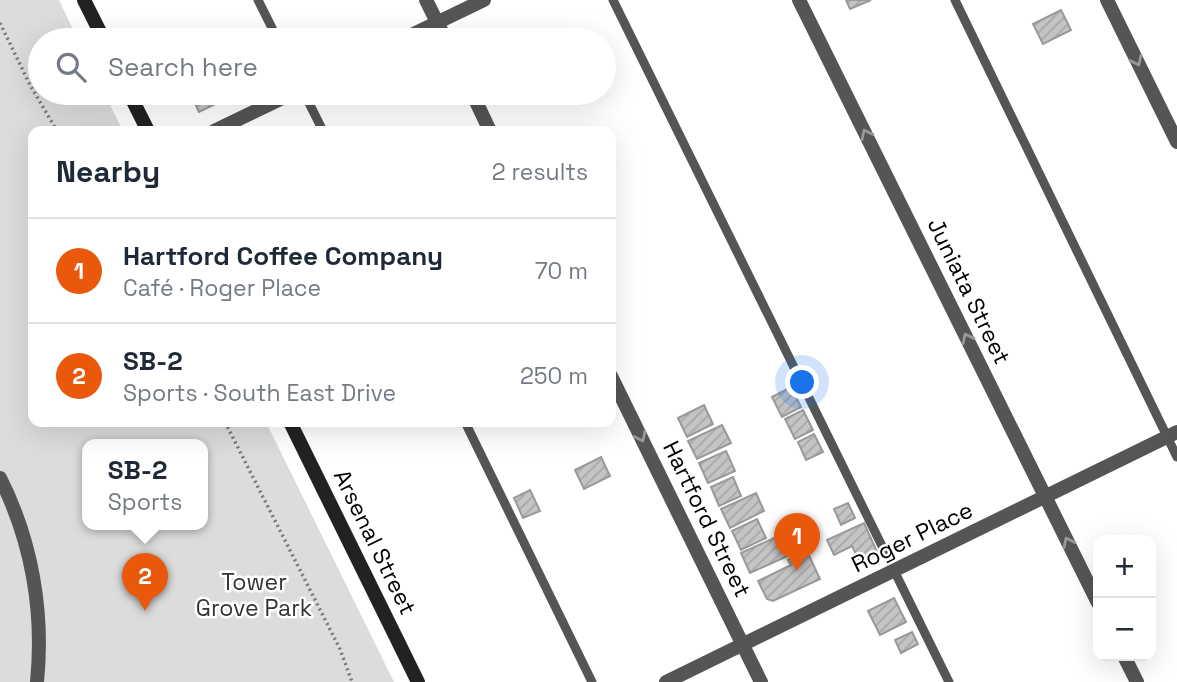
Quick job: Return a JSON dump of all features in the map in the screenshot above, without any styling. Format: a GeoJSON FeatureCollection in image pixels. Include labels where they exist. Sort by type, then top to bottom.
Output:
{"type":"FeatureCollection","features":[{"type":"Feature","properties":{"kind":"main road"},"geometry":{"type":"LineString","coordinates":[[84,0],[98,28]]}},
{"type":"Feature","properties":{"kind":"main road"},"geometry":{"type":"LineString","coordinates":[[135,105],[146,126]]}},
{"type":"Feature","properties":{"kind":"main road","name":"Arsenal Street"},"geometry":{"type":"LineString","coordinates":[[292,427],[418,682]]}},
{"type":"Feature","properties":{"kind":"street"},"geometry":{"type":"LineString","coordinates":[[426,0],[440,28]]}},
{"type":"Feature","properties":{"kind":"street"},"geometry":{"type":"LineString","coordinates":[[426,28],[484,0]]}},
{"type":"Feature","properties":{"kind":"street","name":"Juniata Street"},"geometry":{"type":"LineString","coordinates":[[799,0],[1096,598]]}},
{"type":"Feature","properties":{"kind":"street"},"geometry":{"type":"LineString","coordinates":[[1107,0],[1177,142]]}},
{"type":"Feature","properties":{"kind":"street"},"geometry":{"type":"LineString","coordinates":[[224,126],[268,105]]}},
{"type":"Feature","properties":{"kind":"street"},"geometry":{"type":"LineString","coordinates":[[478,105],[488,126]]}},
{"type":"Feature","properties":{"kind":"street","name":"Hartford Street"},"geometry":{"type":"LineString","coordinates":[[616,386],[761,682]]}},
{"type":"Feature","properties":{"kind":"street","name":"Roger Place"},"geometry":{"type":"LineString","coordinates":[[666,682],[1172,434]]}},
{"type":"Feature","properties":{"kind":"street"},"geometry":{"type":"LineString","coordinates":[[0,478],[20,533],[40,605],[37,682]]}},
{"type":"Feature","properties":{"kind":"street"},"geometry":{"type":"LineString","coordinates":[[1126,661],[1137,682]]}},
{"type":"Feature","properties":{"kind":"lane"},"geometry":{"type":"LineString","coordinates":[[258,0],[272,28]]}},
{"type":"Feature","properties":{"kind":"lane"},"geometry":{"type":"LineString","coordinates":[[613,0],[949,682]]}},
{"type":"Feature","properties":{"kind":"lane"},"geometry":{"type":"LineString","coordinates":[[955,0],[1172,434],[1177,457]]}},
{"type":"Feature","properties":{"kind":"lane"},"geometry":{"type":"LineString","coordinates":[[310,105],[320,126]]}},
{"type":"Feature","properties":{"kind":"lane"},"geometry":{"type":"LineString","coordinates":[[467,427],[592,682]]}},
{"type":"Feature","properties":{"kind":"path"},"geometry":{"type":"LineString","coordinates":[[0,23],[28,81]]}},
{"type":"Feature","properties":{"kind":"path"},"geometry":{"type":"LineString","coordinates":[[42,105],[54,126]]}},
{"type":"Feature","properties":{"kind":"path"},"geometry":{"type":"LineString","coordinates":[[228,427],[340,649],[352,682]]}},
{"type":"Feature","properties":{"kind":"green space","name":"Tower Grove Park"},"geometry":{"type":"Polygon","coordinates":[[[0,0],[59,0],[72,28],[28,28],[28,105],[110,105],[120,126],[28,126],[28,427],[268,427],[394,682],[0,682],[0,0]]]}},
{"type":"Feature","properties":{"kind":"building"},"geometry":{"type":"Polygon","coordinates":[[[846,0],[871,0],[850,9],[846,0]]]}},
{"type":"Feature","properties":{"kind":"building"},"geometry":{"type":"Polygon","coordinates":[[[1061,10],[1071,30],[1043,44],[1033,24],[1061,10]]]}},
{"type":"Feature","properties":{"kind":"building"},"geometry":{"type":"Polygon","coordinates":[[[196,105],[213,105],[199,112],[196,105]]]}},
{"type":"Feature","properties":{"kind":"building"},"geometry":{"type":"Polygon","coordinates":[[[791,387],[801,407],[782,417],[772,397],[791,387]]]}},
{"type":"Feature","properties":{"kind":"building"},"geometry":{"type":"Polygon","coordinates":[[[704,405],[713,424],[687,437],[678,418],[704,405]]]}},
{"type":"Feature","properties":{"kind":"building"},"geometry":{"type":"Polygon","coordinates":[[[803,410],[813,430],[795,439],[785,419],[803,410]]]}},
{"type":"Feature","properties":{"kind":"building"},"geometry":{"type":"Polygon","coordinates":[[[722,425],[731,443],[697,459],[688,441],[722,425]]]}},
{"type":"Feature","properties":{"kind":"building"},"geometry":{"type":"Polygon","coordinates":[[[814,434],[823,452],[806,460],[798,442],[814,434]]]}},
{"type":"Feature","properties":{"kind":"building"},"geometry":{"type":"Polygon","coordinates":[[[726,451],[735,471],[708,483],[699,463],[726,451]]]}},
{"type":"Feature","properties":{"kind":"building"},"geometry":{"type":"Polygon","coordinates":[[[601,457],[610,476],[584,489],[575,470],[601,457]]]}},
{"type":"Feature","properties":{"kind":"building"},"geometry":{"type":"Polygon","coordinates":[[[733,477],[741,496],[719,506],[711,487],[733,477]]]}},
{"type":"Feature","properties":{"kind":"building"},"geometry":{"type":"Polygon","coordinates":[[[530,490],[540,511],[523,518],[514,498],[530,490]]]}},
{"type":"Feature","properties":{"kind":"building"},"geometry":{"type":"Polygon","coordinates":[[[756,493],[764,511],[730,528],[721,509],[756,493]]]}},
{"type":"Feature","properties":{"kind":"building"},"geometry":{"type":"Polygon","coordinates":[[[848,503],[855,518],[841,525],[834,509],[848,503]]]}},
{"type":"Feature","properties":{"kind":"building"},"geometry":{"type":"Polygon","coordinates":[[[757,519],[766,538],[741,550],[732,531],[757,519]]]}},
{"type":"Feature","properties":{"kind":"building"},"geometry":{"type":"Polygon","coordinates":[[[864,523],[878,554],[860,562],[852,546],[834,555],[827,540],[864,523]]]}},
{"type":"Feature","properties":{"kind":"building"},"geometry":{"type":"Polygon","coordinates":[[[783,534],[792,554],[750,573],[741,553],[783,534]]]}},
{"type":"Feature","properties":{"kind":"building"},"geometry":{"type":"Polygon","coordinates":[[[807,551],[820,579],[773,601],[767,599],[758,581],[791,565],[788,560],[807,551]]]}},
{"type":"Feature","properties":{"kind":"building"},"geometry":{"type":"Polygon","coordinates":[[[894,598],[906,622],[880,635],[868,611],[894,598]]]}},
{"type":"Feature","properties":{"kind":"building"},"geometry":{"type":"Polygon","coordinates":[[[912,632],[918,644],[901,653],[895,640],[912,632]]]}},
{"type":"Feature","properties":{"kind":"place","name":"Hartford Coffee Company"},"geometry":{"type":"Point","coordinates":[797,571]}},
{"type":"Feature","properties":{"kind":"place","name":"SB-2"},"geometry":{"type":"Point","coordinates":[145,611]}}]}
